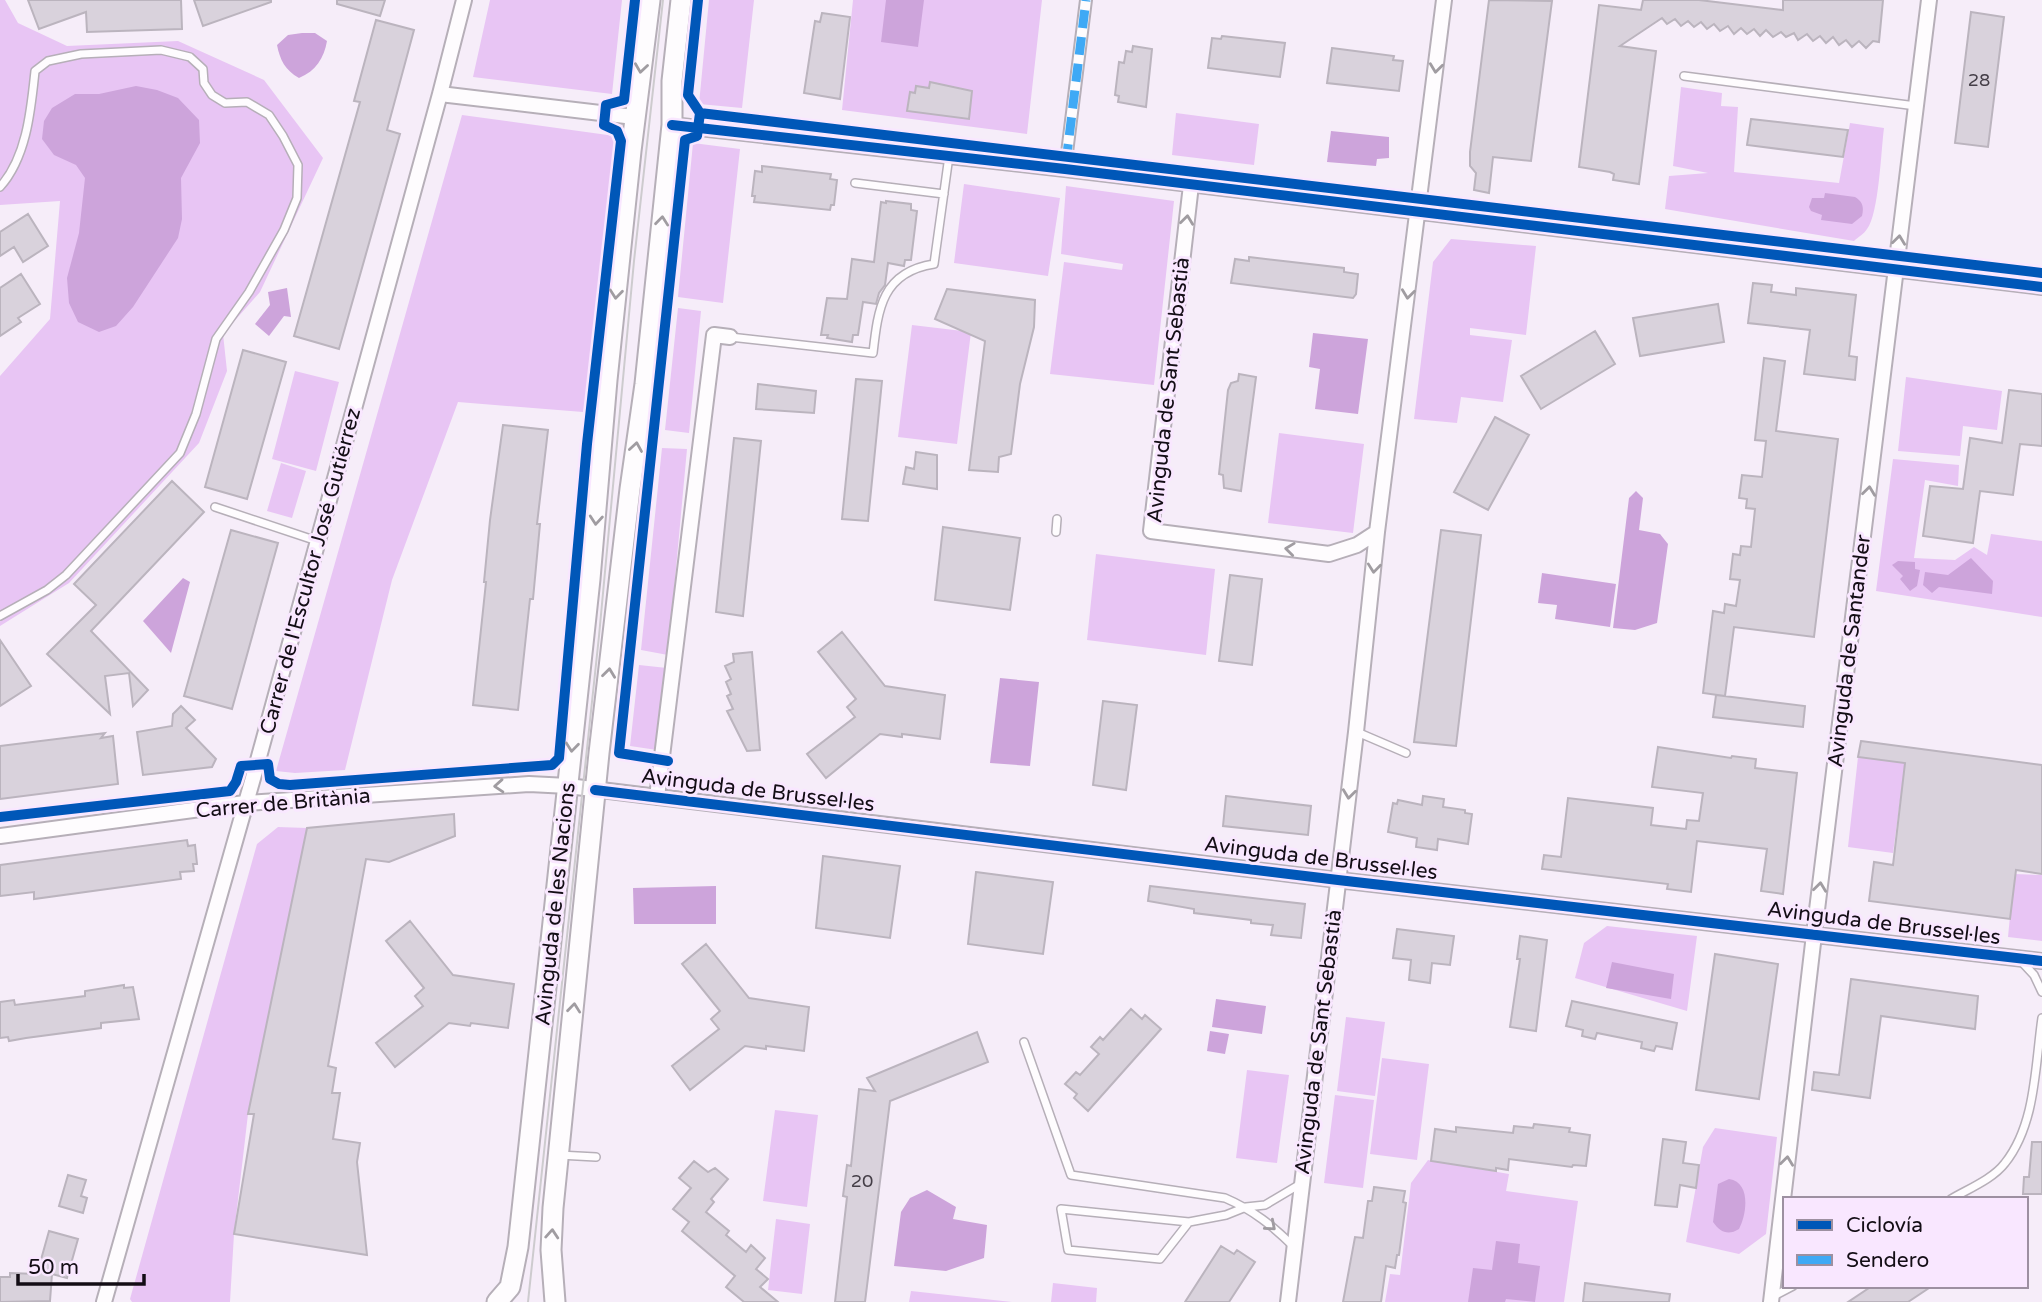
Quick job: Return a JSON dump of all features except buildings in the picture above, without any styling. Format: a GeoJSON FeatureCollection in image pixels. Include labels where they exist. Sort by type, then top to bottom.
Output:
{"type":"FeatureCollection","features":[{"type":"Feature","properties":{"kind":"main road","name":"Avinguda de les Nacions"},"geometry":{"type":"LineString","coordinates":[[497,1302],[510,1287],[518,1247],[590,579],[607,380],[650,0]]}},
{"type":"Feature","properties":{"kind":"main road","name":"Avinguda de les Nacions"},"geometry":{"type":"LineString","coordinates":[[555,1302],[551,1250],[559,1155],[595,790],[645,384],[672,125],[672,81],[681,0]]}},
{"type":"Feature","properties":{"kind":"street","name":"Carrer de l'Escultor José Gutiérrez"},"geometry":{"type":"LineString","coordinates":[[104,1302],[318,541],[464,0]]}},
{"type":"Feature","properties":{"kind":"street"},"geometry":{"type":"LineString","coordinates":[[1065,169],[1086,0]]}},
{"type":"Feature","properties":{"kind":"street","name":"Avinguda de Sant Sebastià"},"geometry":{"type":"LineString","coordinates":[[1288,1302],[1356,732],[1377,532],[1444,0]]}},
{"type":"Feature","properties":{"kind":"street","name":"Avinguda de Santander"},"geometry":{"type":"LineString","coordinates":[[1787,1197],[1814,935],[1929,0]]}},
{"type":"Feature","properties":{"kind":"street"},"geometry":{"type":"LineString","coordinates":[[440,94],[635,117]]}},
{"type":"Feature","properties":{"kind":"street"},"geometry":{"type":"LineString","coordinates":[[672,125],[1065,169],[2042,287]]}},
{"type":"Feature","properties":{"kind":"street","name":"Avinguda de Sant Sebastià"},"geometry":{"type":"LineString","coordinates":[[1191,185],[1151,531],[1329,554],[1357,545],[1377,532]]}},
{"type":"Feature","properties":{"kind":"street"},"geometry":{"type":"LineString","coordinates":[[657,797],[714,335],[730,337]]}},
{"type":"Feature","properties":{"kind":"street","name":"Carrer de Britània"},"geometry":{"type":"LineString","coordinates":[[0,836],[245,803],[529,784],[568,786]]}},
{"type":"Feature","properties":{"kind":"street","name":"Avinguda de Brussel·les"},"geometry":{"type":"LineString","coordinates":[[568,786],[1338,880],[2042,961]]}},
{"type":"Feature","properties":{"kind":"street","name":"Avinguda de Santander"},"geometry":{"type":"LineString","coordinates":[[1772,1300],[1782,1244]]}},
{"type":"Feature","properties":{"kind":"lane"},"geometry":{"type":"LineString","coordinates":[[0,187],[16,163],[28,123],[35,71],[48,61],[81,54],[161,50],[190,57],[203,69],[204,83],[212,95],[225,103],[247,103],[269,115],[298,165],[298,198],[284,230],[249,292],[216,339],[196,414],[180,453],[66,575],[47,590],[0,616]]}},
{"type":"Feature","properties":{"kind":"lane"},"geometry":{"type":"LineString","coordinates":[[1684,76],[1916,106]]}},
{"type":"Feature","properties":{"kind":"lane"},"geometry":{"type":"LineString","coordinates":[[730,337],[873,353],[881,304],[889,287],[913,270],[934,264],[949,156]]}},
{"type":"Feature","properties":{"kind":"lane"},"geometry":{"type":"LineString","coordinates":[[855,183],[944,194]]}},
{"type":"Feature","properties":{"kind":"lane"},"geometry":{"type":"LineString","coordinates":[[215,507],[318,541]]}},
{"type":"Feature","properties":{"kind":"lane"},"geometry":{"type":"LineString","coordinates":[[1056,532],[1057,519]]}},
{"type":"Feature","properties":{"kind":"lane"},"geometry":{"type":"LineString","coordinates":[[1356,732],[1406,753]]}},
{"type":"Feature","properties":{"kind":"lane"},"geometry":{"type":"LineString","coordinates":[[2018,958],[2034,975],[2042,992]]}},
{"type":"Feature","properties":{"kind":"lane"},"geometry":{"type":"LineString","coordinates":[[1954,1197],[2005,1164],[2021,1136],[2031,1097],[2042,1018]]}},
{"type":"Feature","properties":{"kind":"lane"},"geometry":{"type":"LineString","coordinates":[[1024,1042],[1071,1175],[1226,1198],[1246,1207],[1270,1224],[1294,1247]]}},
{"type":"Feature","properties":{"kind":"lane"},"geometry":{"type":"LineString","coordinates":[[559,1155],[596,1157]]}},
{"type":"Feature","properties":{"kind":"lane"},"geometry":{"type":"LineString","coordinates":[[1189,1222],[1160,1259],[1068,1250],[1061,1209],[1189,1222],[1226,1215],[1246,1207],[1265,1205],[1302,1182]]}},
{"type":"Feature","properties":{"kind":"lane"},"geometry":{"type":"LineString","coordinates":[[1772,1300],[1790,1288]]}},
{"type":"Feature","properties":{"kind":"shaded area"},"geometry":{"type":"Polygon","coordinates":[[[0,0],[5,0],[18,23],[67,46],[178,41],[264,80],[323,158],[260,292],[223,334],[227,371],[199,443],[69,583],[0,626],[0,376],[50,319],[60,201],[0,205],[0,0]]]}},
{"type":"Feature","properties":{"kind":"shaded area"},"geometry":{"type":"Polygon","coordinates":[[[490,0],[622,0],[612,94],[473,77],[490,0]]]}},
{"type":"Feature","properties":{"kind":"shaded area"},"geometry":{"type":"Polygon","coordinates":[[[709,0],[754,0],[742,108],[699,104],[709,0]]]}},
{"type":"Feature","properties":{"kind":"shaded area"},"geometry":{"type":"Polygon","coordinates":[[[853,0],[1042,0],[1027,134],[842,110],[853,0]]]}},
{"type":"Feature","properties":{"kind":"shaded area"},"geometry":{"type":"Polygon","coordinates":[[[886,0],[924,0],[918,47],[881,42],[886,0]]]}},
{"type":"Feature","properties":{"kind":"shaded area"},"geometry":{"type":"Polygon","coordinates":[[[315,33],[327,41],[318,63],[310,72],[299,78],[284,64],[277,45],[288,35],[315,33]]]}},
{"type":"Feature","properties":{"kind":"shaded area"},"geometry":{"type":"Polygon","coordinates":[[[136,86],[178,98],[199,120],[200,143],[181,178],[182,219],[178,238],[133,307],[116,326],[99,332],[78,322],[69,303],[67,278],[79,233],[85,178],[76,165],[54,155],[42,139],[44,121],[52,108],[75,94],[99,94],[136,86]]]}},
{"type":"Feature","properties":{"kind":"shaded area"},"geometry":{"type":"Polygon","coordinates":[[[1681,87],[1722,93],[1721,106],[1738,107],[1734,172],[1839,183],[1850,123],[1884,128],[1877,196],[1866,231],[1854,241],[1665,209],[1669,176],[1708,173],[1673,166],[1681,87]]]}},
{"type":"Feature","properties":{"kind":"shaded area"},"geometry":{"type":"Polygon","coordinates":[[[1176,113],[1259,124],[1254,165],[1172,155],[1176,113]]]}},
{"type":"Feature","properties":{"kind":"shaded area"},"geometry":{"type":"Polygon","coordinates":[[[462,115],[615,136],[591,380],[583,412],[458,402],[392,580],[345,770],[295,773],[276,771],[462,115]]]}},
{"type":"Feature","properties":{"kind":"shaded area"},"geometry":{"type":"Polygon","coordinates":[[[1331,131],[1389,137],[1389,158],[1377,159],[1376,166],[1327,162],[1331,131]]]}},
{"type":"Feature","properties":{"kind":"shaded area"},"geometry":{"type":"Polygon","coordinates":[[[693,143],[740,149],[723,303],[678,297],[693,143]]]}},
{"type":"Feature","properties":{"kind":"shaded area"},"geometry":{"type":"Polygon","coordinates":[[[964,184],[1060,198],[1048,276],[954,263],[964,184]]]}},
{"type":"Feature","properties":{"kind":"shaded area"},"geometry":{"type":"Polygon","coordinates":[[[1066,186],[1174,201],[1154,385],[1050,374],[1064,262],[1122,270],[1123,264],[1061,254],[1066,186]]]}},
{"type":"Feature","properties":{"kind":"shaded area"},"geometry":{"type":"Polygon","coordinates":[[[1825,193],[1855,197],[1862,205],[1862,216],[1852,224],[1821,220],[1822,215],[1811,211],[1809,207],[1812,198],[1824,198],[1825,193]]]}},
{"type":"Feature","properties":{"kind":"shaded area"},"geometry":{"type":"Polygon","coordinates":[[[1451,239],[1536,246],[1526,335],[1470,328],[1470,335],[1512,340],[1503,402],[1461,397],[1457,423],[1414,419],[1433,262],[1451,239]]]}},
{"type":"Feature","properties":{"kind":"shaded area"},"geometry":{"type":"Polygon","coordinates":[[[287,288],[291,317],[284,316],[269,336],[255,324],[270,305],[268,292],[287,288]]]}},
{"type":"Feature","properties":{"kind":"shaded area"},"geometry":{"type":"Polygon","coordinates":[[[678,308],[701,311],[689,433],[665,430],[678,308]]]}},
{"type":"Feature","properties":{"kind":"shaded area"},"geometry":{"type":"Polygon","coordinates":[[[912,325],[971,332],[957,444],[898,437],[912,325]]]}},
{"type":"Feature","properties":{"kind":"shaded area"},"geometry":{"type":"Polygon","coordinates":[[[1313,333],[1368,339],[1358,414],[1315,409],[1320,369],[1309,367],[1313,333]]]}},
{"type":"Feature","properties":{"kind":"shaded area"},"geometry":{"type":"Polygon","coordinates":[[[295,371],[339,382],[316,471],[272,459],[295,371]]]}},
{"type":"Feature","properties":{"kind":"shaded area"},"geometry":{"type":"Polygon","coordinates":[[[1906,377],[2002,391],[1997,430],[1963,426],[1960,456],[1898,451],[1906,377]]]}},
{"type":"Feature","properties":{"kind":"shaded area"},"geometry":{"type":"Polygon","coordinates":[[[1279,433],[1364,444],[1353,533],[1268,523],[1279,433]]]}},
{"type":"Feature","properties":{"kind":"shaded area"},"geometry":{"type":"Polygon","coordinates":[[[662,448],[687,449],[668,655],[641,650],[662,448]]]}},
{"type":"Feature","properties":{"kind":"shaded area"},"geometry":{"type":"Polygon","coordinates":[[[1893,459],[1959,465],[1958,486],[1925,480],[1914,558],[1955,560],[1974,547],[1987,555],[1991,534],[2042,541],[2042,617],[1876,591],[1893,459]]]}},
{"type":"Feature","properties":{"kind":"shaded area"},"geometry":{"type":"Polygon","coordinates":[[[281,463],[306,471],[292,518],[267,511],[281,463]]]}},
{"type":"Feature","properties":{"kind":"shaded area"},"geometry":{"type":"Polygon","coordinates":[[[1636,491],[1643,498],[1639,530],[1660,534],[1668,544],[1657,623],[1635,630],[1613,628],[1629,498],[1636,491]]]}},
{"type":"Feature","properties":{"kind":"shaded area"},"geometry":{"type":"Polygon","coordinates":[[[1096,554],[1215,569],[1206,655],[1087,640],[1096,554]]]}},
{"type":"Feature","properties":{"kind":"shaded area"},"geometry":{"type":"Polygon","coordinates":[[[1971,558],[1993,581],[1992,594],[1939,587],[1932,593],[1923,585],[1925,572],[1948,575],[1971,558]]]}},
{"type":"Feature","properties":{"kind":"shaded area"},"geometry":{"type":"Polygon","coordinates":[[[1898,561],[1915,562],[1915,569],[1920,570],[1917,586],[1910,591],[1900,579],[1903,576],[1892,565],[1898,561]]]}},
{"type":"Feature","properties":{"kind":"shaded area"},"geometry":{"type":"Polygon","coordinates":[[[1542,573],[1616,584],[1610,627],[1555,619],[1557,605],[1538,603],[1542,573]]]}},
{"type":"Feature","properties":{"kind":"shaded area"},"geometry":{"type":"Polygon","coordinates":[[[183,578],[190,582],[171,653],[143,621],[183,578]]]}},
{"type":"Feature","properties":{"kind":"shaded area"},"geometry":{"type":"Polygon","coordinates":[[[639,665],[667,668],[657,750],[630,746],[639,665]]]}},
{"type":"Feature","properties":{"kind":"shaded area"},"geometry":{"type":"Polygon","coordinates":[[[1000,678],[1039,682],[1030,766],[990,763],[1000,678]]]}},
{"type":"Feature","properties":{"kind":"shaded area"},"geometry":{"type":"Polygon","coordinates":[[[1858,757],[1905,763],[1893,853],[1848,847],[1858,757]]]}},
{"type":"Feature","properties":{"kind":"shaded area"},"geometry":{"type":"Polygon","coordinates":[[[278,827],[307,828],[248,1114],[234,1234],[230,1302],[132,1302],[130,1299],[257,844],[278,827]]]}},
{"type":"Feature","properties":{"kind":"shaded area"},"geometry":{"type":"Polygon","coordinates":[[[2014,874],[2042,875],[2042,941],[2008,937],[2014,874]]]}},
{"type":"Feature","properties":{"kind":"shaded area"},"geometry":{"type":"Polygon","coordinates":[[[716,886],[716,924],[634,924],[633,888],[716,886]]]}},
{"type":"Feature","properties":{"kind":"shaded area"},"geometry":{"type":"Polygon","coordinates":[[[1607,926],[1697,936],[1687,1011],[1575,978],[1584,943],[1607,926]]]}},
{"type":"Feature","properties":{"kind":"shaded area"},"geometry":{"type":"Polygon","coordinates":[[[1612,962],[1674,974],[1671,999],[1606,988],[1612,962]]]}},
{"type":"Feature","properties":{"kind":"shaded area"},"geometry":{"type":"Polygon","coordinates":[[[1216,999],[1266,1006],[1262,1034],[1212,1027],[1216,999]]]}},
{"type":"Feature","properties":{"kind":"shaded area"},"geometry":{"type":"Polygon","coordinates":[[[1346,1017],[1385,1022],[1375,1096],[1337,1091],[1346,1017]]]}},
{"type":"Feature","properties":{"kind":"shaded area"},"geometry":{"type":"Polygon","coordinates":[[[1210,1031],[1229,1034],[1225,1054],[1207,1051],[1210,1031]]]}},
{"type":"Feature","properties":{"kind":"shaded area"},"geometry":{"type":"Polygon","coordinates":[[[1382,1058],[1429,1064],[1417,1160],[1370,1154],[1382,1058]]]}},
{"type":"Feature","properties":{"kind":"shaded area"},"geometry":{"type":"Polygon","coordinates":[[[1247,1070],[1289,1075],[1277,1163],[1236,1158],[1247,1070]]]}},
{"type":"Feature","properties":{"kind":"shaded area"},"geometry":{"type":"Polygon","coordinates":[[[1335,1095],[1374,1100],[1363,1188],[1324,1183],[1335,1095]]]}},
{"type":"Feature","properties":{"kind":"shaded area"},"geometry":{"type":"Polygon","coordinates":[[[775,1110],[818,1115],[807,1207],[763,1201],[775,1110]]]}},
{"type":"Feature","properties":{"kind":"shaded area"},"geometry":{"type":"Polygon","coordinates":[[[1715,1128],[1777,1137],[1766,1234],[1739,1254],[1686,1242],[1703,1147],[1715,1128]]]}},
{"type":"Feature","properties":{"kind":"shaded area"},"geometry":{"type":"Polygon","coordinates":[[[1428,1160],[1509,1174],[1506,1191],[1578,1201],[1564,1302],[1385,1302],[1390,1274],[1400,1275],[1411,1183],[1428,1160]]]}},
{"type":"Feature","properties":{"kind":"shaded area"},"geometry":{"type":"Polygon","coordinates":[[[1729,1179],[1741,1186],[1745,1207],[1739,1229],[1728,1232],[1718,1228],[1713,1222],[1718,1184],[1729,1179]]]}},
{"type":"Feature","properties":{"kind":"shaded area"},"geometry":{"type":"Polygon","coordinates":[[[927,1190],[956,1207],[953,1219],[987,1225],[984,1258],[946,1271],[894,1266],[901,1212],[910,1198],[927,1190]]]}},
{"type":"Feature","properties":{"kind":"shaded area"},"geometry":{"type":"Polygon","coordinates":[[[776,1219],[810,1224],[802,1294],[768,1290],[776,1219]]]}},
{"type":"Feature","properties":{"kind":"shaded area"},"geometry":{"type":"Polygon","coordinates":[[[1496,1241],[1520,1244],[1518,1263],[1540,1266],[1535,1302],[1506,1299],[1505,1302],[1468,1302],[1473,1268],[1492,1270],[1496,1241]]]}},
{"type":"Feature","properties":{"kind":"shaded area"},"geometry":{"type":"Polygon","coordinates":[[[1053,1283],[1097,1288],[1096,1302],[1051,1302],[1053,1283]]]}},
{"type":"Feature","properties":{"kind":"shaded area"},"geometry":{"type":"Polygon","coordinates":[[[911,1291],[1012,1302],[909,1302],[911,1291]]]}},
{"type":"Feature","properties":{"kind":"tram line"},"geometry":{"type":"LineString","coordinates":[[528,1302],[663,0]]}},
{"type":"Feature","properties":{"kind":"marked path"},"geometry":{"type":"LineString","coordinates":[[1066,162],[1086,0]]}},
{"type":"Feature","properties":{"kind":"cycle path"},"geometry":{"type":"LineString","coordinates":[[0,817],[230,791],[241,766],[268,764],[270,779],[279,784],[290,785],[552,765],[559,758],[587,444],[621,141],[617,131],[604,125],[606,105],[624,100],[635,0]]}},
{"type":"Feature","properties":{"kind":"cycle path"},"geometry":{"type":"LineString","coordinates":[[668,761],[619,753],[685,140],[697,136],[700,113],[688,95],[698,0]]}},
{"type":"Feature","properties":{"kind":"cycle path"},"geometry":{"type":"LineString","coordinates":[[700,113],[2042,273]]}},
{"type":"Feature","properties":{"kind":"cycle path"},"geometry":{"type":"LineString","coordinates":[[672,125],[1065,169],[2042,287]]}},
{"type":"Feature","properties":{"kind":"cycle path"},"geometry":{"type":"LineString","coordinates":[[595,790],[1338,880],[2042,961]]}}]}
